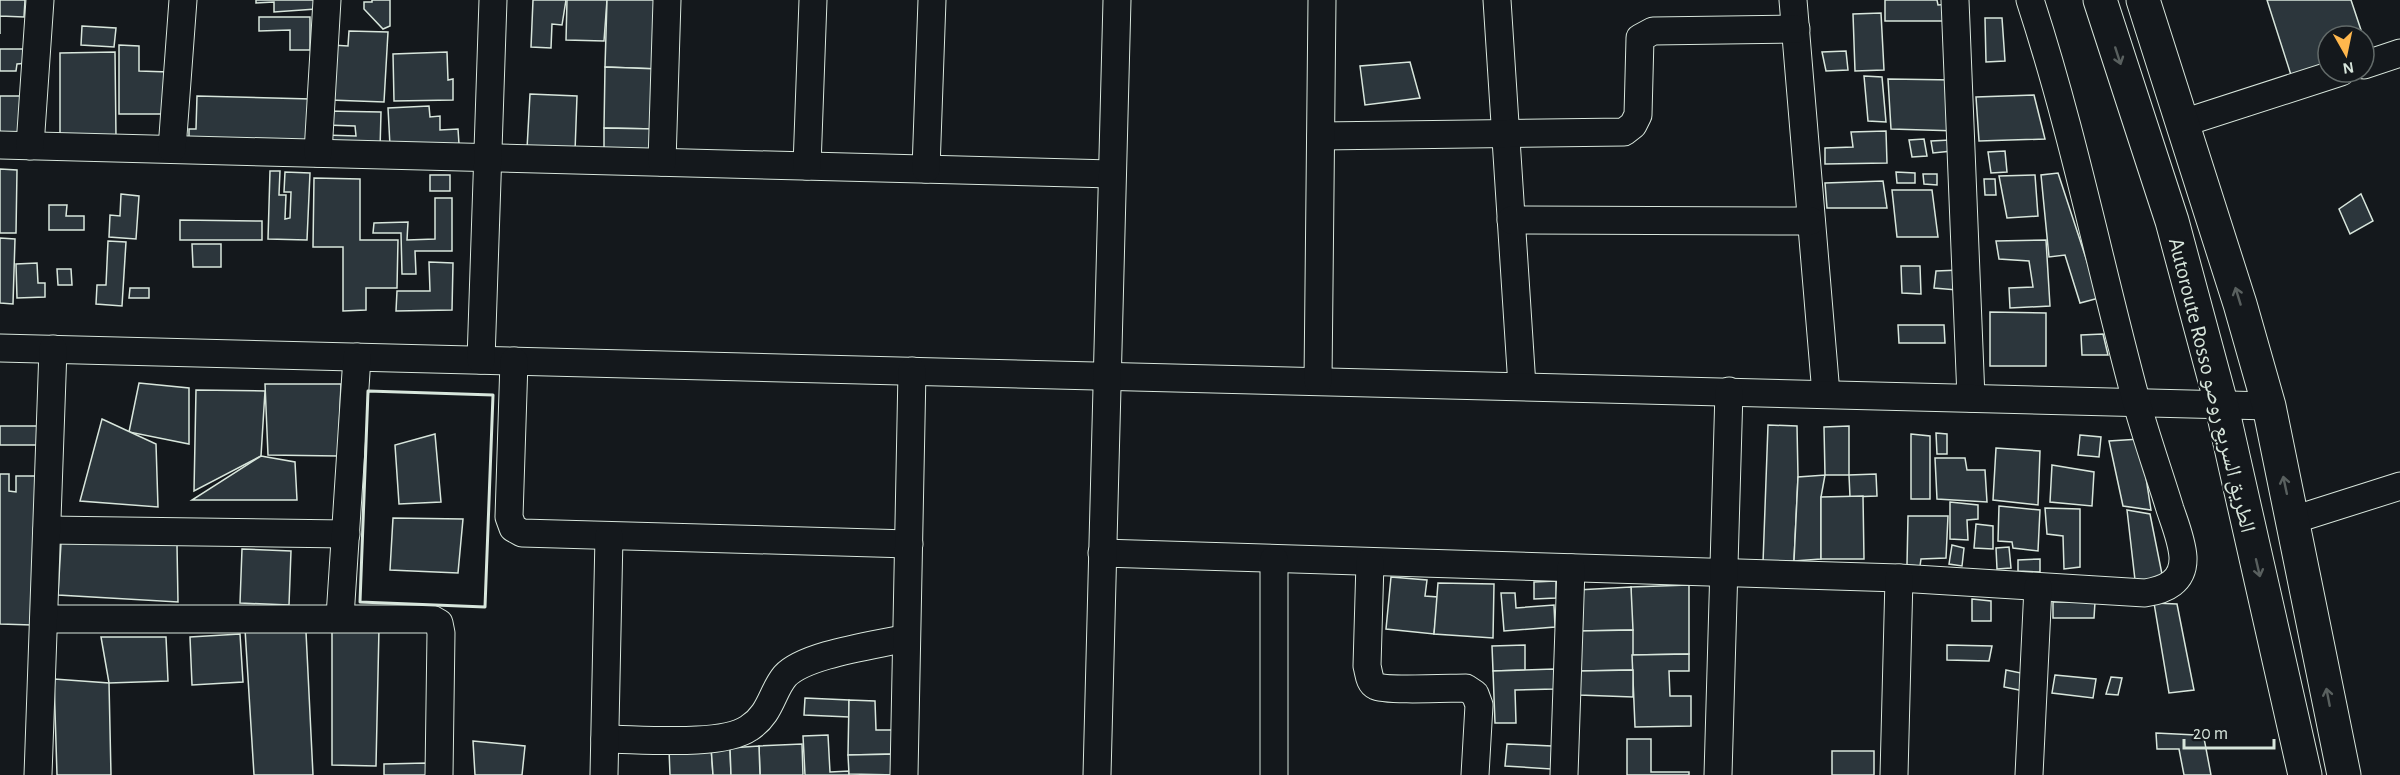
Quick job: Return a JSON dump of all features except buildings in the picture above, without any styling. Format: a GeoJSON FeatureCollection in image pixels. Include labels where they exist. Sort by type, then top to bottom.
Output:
{"type":"FeatureCollection","features":[{"type":"Feature","properties":{"kind":"highway","name":"Autoroute Rosso الطريق السريع روصو"},"geometry":{"type":"LineString","coordinates":[[2100,0],[2172,221],[2222,403],[2305,775]]}},
{"type":"Feature","properties":{"kind":"highway","name":"Autoroute Rosso الطريق السريع روصو"},"geometry":{"type":"LineString","coordinates":[[2143,0],[2240,304],[2269,406],[2344,775]]}},
{"type":"Feature","properties":{"kind":"street"},"geometry":{"type":"LineString","coordinates":[[30,146],[40,0]]}},
{"type":"Feature","properties":{"kind":"street"},"geometry":{"type":"LineString","coordinates":[[172,149],[183,0]]}},
{"type":"Feature","properties":{"kind":"street"},"geometry":{"type":"LineString","coordinates":[[318,153],[327,0]]}},
{"type":"Feature","properties":{"kind":"street"},"geometry":{"type":"LineString","coordinates":[[481,360],[493,0]]}},
{"type":"Feature","properties":{"kind":"street"},"geometry":{"type":"LineString","coordinates":[[662,162],[667,0]]}},
{"type":"Feature","properties":{"kind":"street"},"geometry":{"type":"LineString","coordinates":[[807,166],[813,0]]}},
{"type":"Feature","properties":{"kind":"street"},"geometry":{"type":"LineString","coordinates":[[926,169],[932,0]]}},
{"type":"Feature","properties":{"kind":"street"},"geometry":{"type":"LineString","coordinates":[[1097,775],[1117,0]]}},
{"type":"Feature","properties":{"kind":"street"},"geometry":{"type":"LineString","coordinates":[[1318,381],[1322,0]]}},
{"type":"Feature","properties":{"kind":"street"},"geometry":{"type":"LineString","coordinates":[[1497,0],[1522,386]]}},
{"type":"Feature","properties":{"kind":"street"},"geometry":{"type":"LineString","coordinates":[[1793,0],[1826,394]]}},
{"type":"Feature","properties":{"kind":"street"},"geometry":{"type":"LineString","coordinates":[[1955,0],[1971,398]]}},
{"type":"Feature","properties":{"kind":"street"},"geometry":{"type":"LineString","coordinates":[[1102,553],[1899,578],[2145,593],[2161,591],[2173,584],[2180,572],[2183,558],[2177,531],[2137,402],[2051,64],[2030,0]]}},
{"type":"Feature","properties":{"kind":"street"},"geometry":{"type":"LineString","coordinates":[[1321,136],[1624,132],[1633,125],[1638,115],[1640,38],[1653,31],[1796,29]]}},
{"type":"Feature","properties":{"kind":"street"},"geometry":{"type":"LineString","coordinates":[[2376,61],[2400,53]]}},
{"type":"Feature","properties":{"kind":"street"},"geometry":{"type":"LineString","coordinates":[[2183,123],[2316,80]]}},
{"type":"Feature","properties":{"kind":"street"},"geometry":{"type":"LineString","coordinates":[[0,145],[1112,174]]}},
{"type":"Feature","properties":{"kind":"street"},"geometry":{"type":"LineString","coordinates":[[1511,220],[1811,221]]}},
{"type":"Feature","properties":{"kind":"street"},"geometry":{"type":"LineString","coordinates":[[0,348],[2269,406]]}},
{"type":"Feature","properties":{"kind":"street"},"geometry":{"type":"LineString","coordinates":[[38,775],[53,349]]}},
{"type":"Feature","properties":{"kind":"street"},"geometry":{"type":"LineString","coordinates":[[340,617],[357,357]]}},
{"type":"Feature","properties":{"kind":"street"},"geometry":{"type":"LineString","coordinates":[[514,361],[509,517],[513,528],[522,533],[909,544]]}},
{"type":"Feature","properties":{"kind":"street"},"geometry":{"type":"LineString","coordinates":[[904,775],[912,371]]}},
{"type":"Feature","properties":{"kind":"street"},"geometry":{"type":"LineString","coordinates":[[1718,775],[1729,391]]}},
{"type":"Feature","properties":{"kind":"street"},"geometry":{"type":"LineString","coordinates":[[2293,520],[2400,486]]}},
{"type":"Feature","properties":{"kind":"street"},"geometry":{"type":"LineString","coordinates":[[47,530],[345,534]]}},
{"type":"Feature","properties":{"kind":"street"},"geometry":{"type":"LineString","coordinates":[[604,775],[609,536]]}},
{"type":"Feature","properties":{"kind":"street"},"geometry":{"type":"LineString","coordinates":[[1274,559],[1274,775]]}},
{"type":"Feature","properties":{"kind":"street"},"geometry":{"type":"LineString","coordinates":[[1370,562],[1367,666],[1370,681],[1377,687],[1466,688],[1475,694],[1479,705],[1475,775]]}},
{"type":"Feature","properties":{"kind":"street"},"geometry":{"type":"LineString","coordinates":[[1564,775],[1571,568]]}},
{"type":"Feature","properties":{"kind":"street"},"geometry":{"type":"LineString","coordinates":[[1894,775],[1899,578]]}},
{"type":"Feature","properties":{"kind":"street"},"geometry":{"type":"LineString","coordinates":[[2029,775],[2038,587]]}},
{"type":"Feature","properties":{"kind":"street"},"geometry":{"type":"LineString","coordinates":[[44,619],[340,617],[432,619],[438,623],[441,633],[439,775]]}},
{"type":"Feature","properties":{"kind":"street"},"geometry":{"type":"LineString","coordinates":[[605,739],[695,739],[732,736],[750,728],[769,708],[786,676],[813,659],[906,638]]}},
{"type":"Feature","properties":{"kind":"wall"},"geometry":{"type":"LineString","coordinates":[[368,391],[493,395],[485,607],[360,602],[368,391]]}}]}
